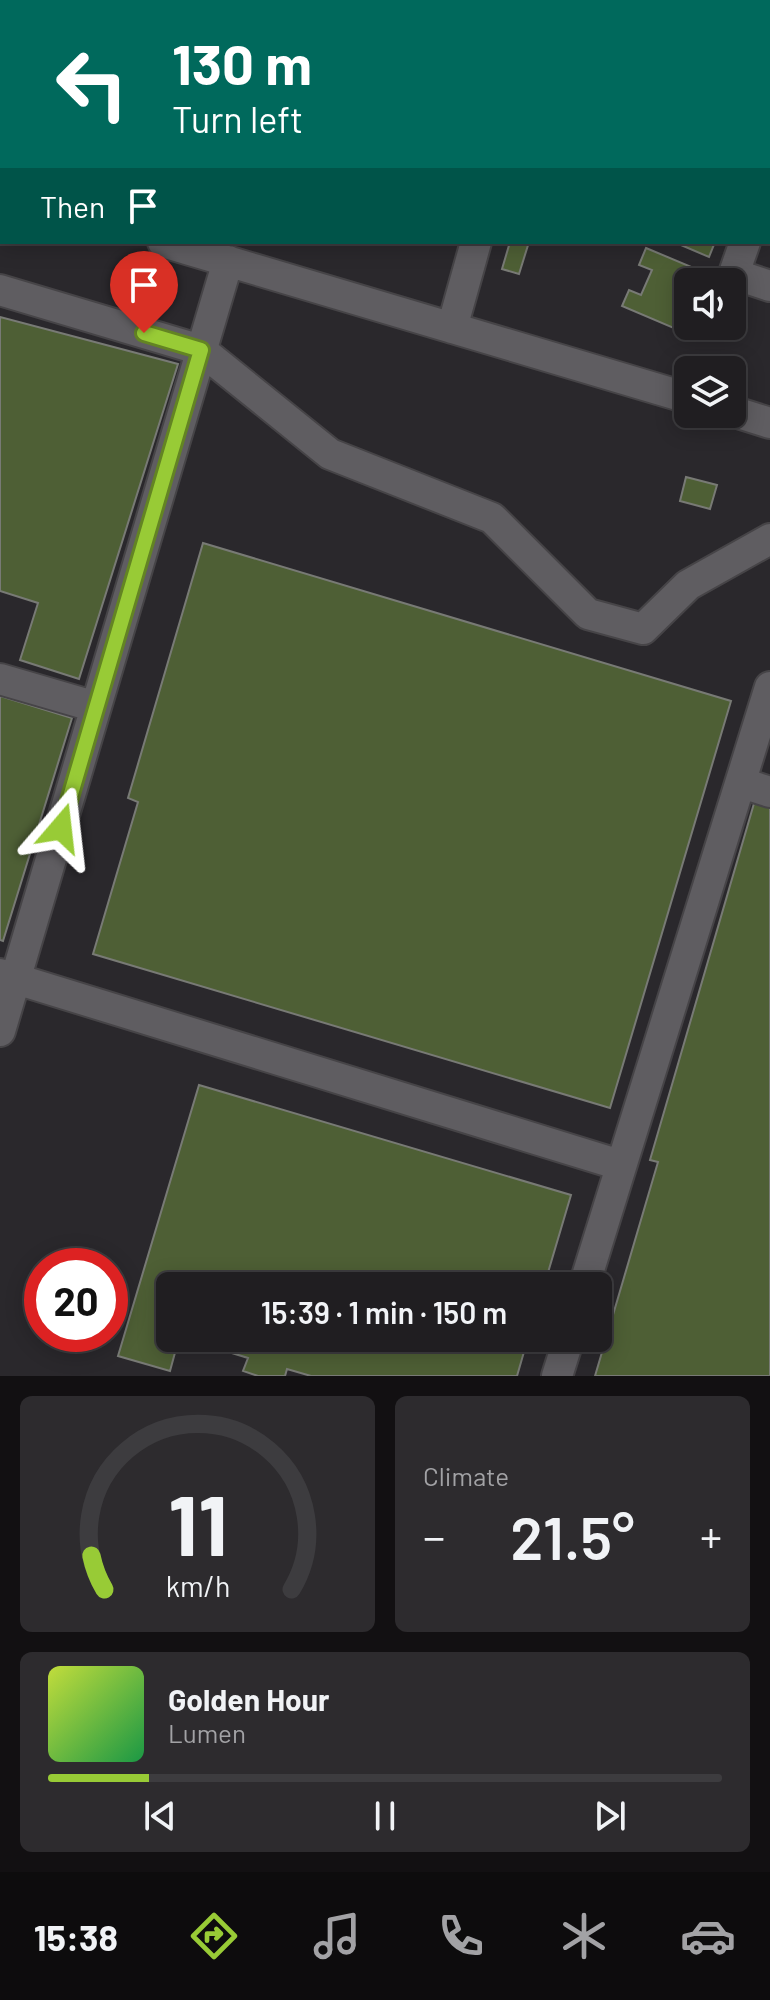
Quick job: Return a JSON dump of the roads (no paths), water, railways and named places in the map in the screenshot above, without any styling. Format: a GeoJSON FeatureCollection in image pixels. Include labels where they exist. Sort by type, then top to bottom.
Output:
{"type":"FeatureCollection","features":[{"type":"Feature","properties":{"kind":"lane"},"geometry":{"type":"LineString","coordinates":[[170,244],[674,394]]}},
{"type":"Feature","properties":{"kind":"lane"},"geometry":{"type":"LineString","coordinates":[[452,328],[475,244]]}},
{"type":"Feature","properties":{"kind":"lane"},"geometry":{"type":"LineString","coordinates":[[736,268],[744,244]]}},
{"type":"Feature","properties":{"kind":"lane"},"geometry":{"type":"LineString","coordinates":[[0,1031],[8,976],[96,707],[228,261]]}},
{"type":"Feature","properties":{"kind":"lane"},"geometry":{"type":"LineString","coordinates":[[746,281],[770,286]]}},
{"type":"Feature","properties":{"kind":"lane"},"geometry":{"type":"LineString","coordinates":[[0,290],[201,350],[330,454],[492,518],[588,614],[643,629],[688,585],[770,539]]}},
{"type":"Feature","properties":{"kind":"lane"},"geometry":{"type":"LineString","coordinates":[[746,415],[770,423]]}},
{"type":"Feature","properties":{"kind":"lane"},"geometry":{"type":"LineString","coordinates":[[0,679],[96,707]]}},
{"type":"Feature","properties":{"kind":"lane"},"geometry":{"type":"LineString","coordinates":[[588,1272],[620,1165],[756,788],[770,687]]}},
{"type":"Feature","properties":{"kind":"lane"},"geometry":{"type":"LineString","coordinates":[[8,976],[620,1165]]}},
{"type":"Feature","properties":{"kind":"lane"},"geometry":{"type":"LineString","coordinates":[[557,1376],[565,1352]]}}]}
